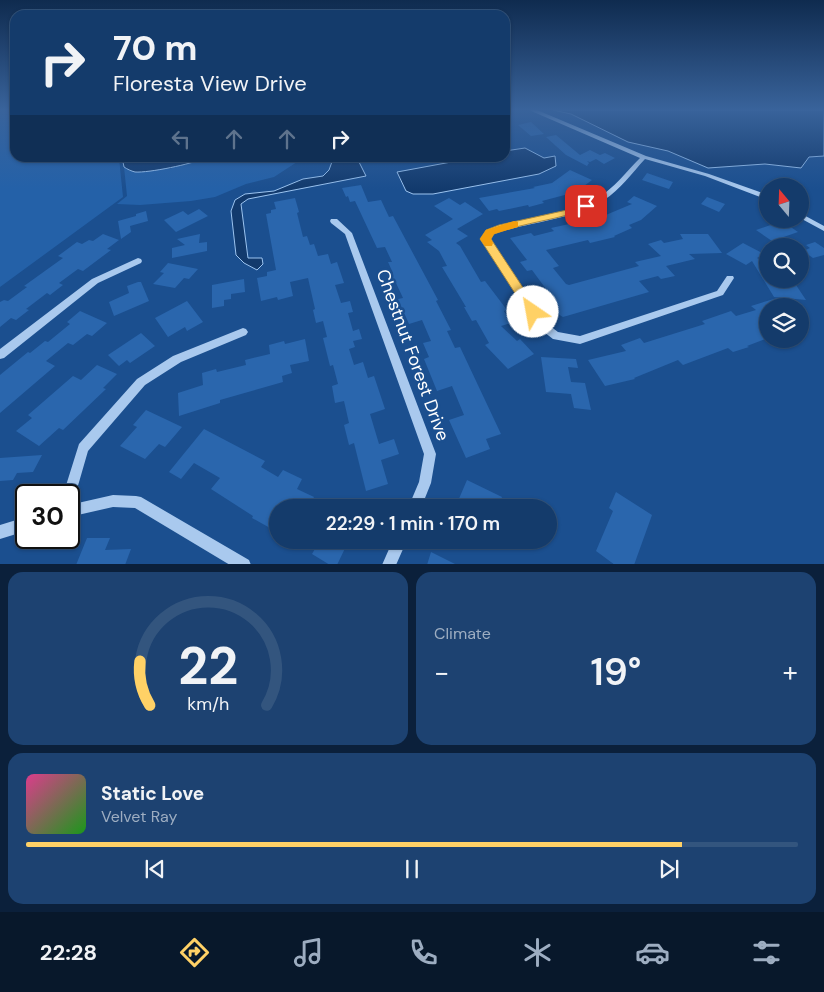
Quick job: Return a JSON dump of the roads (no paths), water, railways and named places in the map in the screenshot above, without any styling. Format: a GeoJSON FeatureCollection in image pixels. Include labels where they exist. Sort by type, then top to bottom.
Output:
{"type":"FeatureCollection","features":[{"type":"Feature","properties":{"kind":"street"},"geometry":{"type":"LineString","coordinates":[[595,136],[644,157],[707,176],[759,195]]}},
{"type":"Feature","properties":{"kind":"street"},"geometry":{"type":"LineString","coordinates":[[644,157],[602,199],[570,212],[503,227],[490,232],[486,239],[543,326],[556,336],[580,340],[720,293],[730,278]]}},
{"type":"Feature","properties":{"kind":"street"},"geometry":{"type":"LineString","coordinates":[[809,220],[824,229]]}},
{"type":"Feature","properties":{"kind":"street","name":"Chestnut Forest Drive"},"geometry":{"type":"LineString","coordinates":[[334,221],[348,233],[430,454],[425,483],[418,499]]}},
{"type":"Feature","properties":{"kind":"street"},"geometry":{"type":"LineString","coordinates":[[0,355],[95,281],[138,261]]}},
{"type":"Feature","properties":{"kind":"street"},"geometry":{"type":"LineString","coordinates":[[72,484],[83,448],[141,382],[177,359],[243,332]]}},
{"type":"Feature","properties":{"kind":"street"},"geometry":{"type":"LineString","coordinates":[[80,508],[113,501],[136,502],[244,564]]}},
{"type":"Feature","properties":{"kind":"street"},"geometry":{"type":"LineString","coordinates":[[0,532],[15,527]]}},
{"type":"Feature","properties":{"kind":"street"},"geometry":{"type":"LineString","coordinates":[[389,564],[396,549]]}}]}
